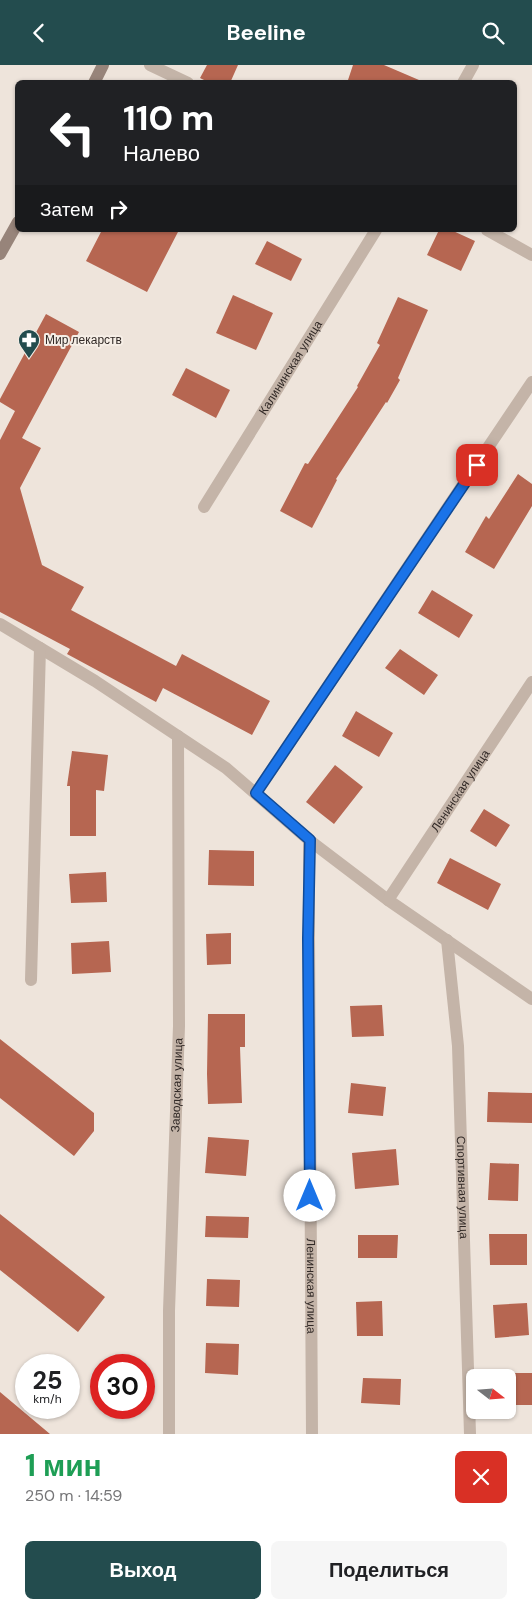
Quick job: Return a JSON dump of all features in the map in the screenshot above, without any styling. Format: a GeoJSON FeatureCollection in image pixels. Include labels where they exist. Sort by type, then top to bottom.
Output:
{"type":"FeatureCollection","features":[{"type":"Feature","properties":{"kind":"main road"},"geometry":{"type":"LineString","coordinates":[[96,80],[103,65]]}},
{"type":"Feature","properties":{"kind":"main road"},"geometry":{"type":"LineString","coordinates":[[0,254],[15,227]]}},
{"type":"Feature","properties":{"kind":"street"},"geometry":{"type":"LineString","coordinates":[[150,65],[182,80]]}},
{"type":"Feature","properties":{"kind":"street"},"geometry":{"type":"LineString","coordinates":[[465,80],[474,65]]}},
{"type":"Feature","properties":{"kind":"street","name":"Калининская улица"},"geometry":{"type":"LineString","coordinates":[[204,507],[375,232]]}},
{"type":"Feature","properties":{"kind":"street"},"geometry":{"type":"LineString","coordinates":[[491,232],[532,255]]}},
{"type":"Feature","properties":{"kind":"street"},"geometry":{"type":"LineString","coordinates":[[256,793],[532,383]]}},
{"type":"Feature","properties":{"kind":"street"},"geometry":{"type":"LineString","coordinates":[[0,624],[95,681],[226,768],[310,840],[388,901],[532,999]]}},
{"type":"Feature","properties":{"kind":"street"},"geometry":{"type":"LineString","coordinates":[[31,980],[40,648]]}},
{"type":"Feature","properties":{"kind":"street","name":"Ленинская улица"},"geometry":{"type":"LineString","coordinates":[[388,901],[532,682]]}},
{"type":"Feature","properties":{"kind":"street","name":"Заводская улица"},"geometry":{"type":"LineString","coordinates":[[169,1434],[169,1311],[179,1026],[178,736]]}},
{"type":"Feature","properties":{"kind":"street","name":"Ленинская улица"},"geometry":{"type":"LineString","coordinates":[[310,840],[308,938],[312,1434]]}},
{"type":"Feature","properties":{"kind":"street","name":"Спортивная улица"},"geometry":{"type":"LineString","coordinates":[[447,941],[458,1046],[470,1434]]}},
{"type":"Feature","properties":{"kind":"building"},"geometry":{"type":"Polygon","coordinates":[[[207,65],[238,65],[231,80],[204,80],[200,78],[207,65]]]}},
{"type":"Feature","properties":{"kind":"building"},"geometry":{"type":"Polygon","coordinates":[[[353,65],[384,65],[419,80],[348,80],[353,65]]]}},
{"type":"Feature","properties":{"kind":"building"},"geometry":{"type":"Polygon","coordinates":[[[101,232],[178,232],[147,292],[86,261],[101,232]]]}},
{"type":"Feature","properties":{"kind":"building"},"geometry":{"type":"Polygon","coordinates":[[[438,232],[455,232],[475,241],[461,271],[427,255],[438,232]]]}},
{"type":"Feature","properties":{"kind":"building"},"geometry":{"type":"Polygon","coordinates":[[[267,241],[302,259],[291,281],[255,264],[267,241]]]}},
{"type":"Feature","properties":{"kind":"building"},"geometry":{"type":"Polygon","coordinates":[[[233,295],[273,313],[256,350],[216,333],[233,295]]]}},
{"type":"Feature","properties":{"kind":"building"},"geometry":{"type":"Polygon","coordinates":[[[398,297],[428,310],[398,378],[400,380],[387,403],[336,479],[312,528],[280,511],[305,463],[308,464],[358,387],[380,345],[377,343],[398,297]]]}},
{"type":"Feature","properties":{"kind":"building"},"geometry":{"type":"Polygon","coordinates":[[[46,314],[79,332],[22,438],[41,448],[20,488],[42,565],[84,587],[71,610],[176,666],[182,654],[270,701],[252,735],[163,688],[156,702],[67,654],[70,649],[0,612],[0,440],[15,411],[0,402],[0,399],[46,314]]]}},
{"type":"Feature","properties":{"kind":"building"},"geometry":{"type":"Polygon","coordinates":[[[186,368],[230,390],[216,418],[172,395],[186,368]]]}},
{"type":"Feature","properties":{"kind":"building"},"geometry":{"type":"Polygon","coordinates":[[[518,474],[532,484],[532,506],[494,569],[465,552],[486,516],[489,519],[518,474]]]}},
{"type":"Feature","properties":{"kind":"building"},"geometry":{"type":"Polygon","coordinates":[[[432,590],[473,615],[459,638],[418,613],[432,590]]]}},
{"type":"Feature","properties":{"kind":"building"},"geometry":{"type":"Polygon","coordinates":[[[400,649],[438,675],[424,695],[385,668],[400,649]]]}},
{"type":"Feature","properties":{"kind":"building"},"geometry":{"type":"Polygon","coordinates":[[[356,711],[393,733],[379,757],[342,736],[356,711]]]}},
{"type":"Feature","properties":{"kind":"building"},"geometry":{"type":"Polygon","coordinates":[[[72,751],[108,755],[104,791],[96,790],[96,836],[70,836],[70,786],[67,786],[72,751]]]}},
{"type":"Feature","properties":{"kind":"building"},"geometry":{"type":"Polygon","coordinates":[[[335,765],[363,787],[334,824],[306,802],[335,765]]]}},
{"type":"Feature","properties":{"kind":"building"},"geometry":{"type":"Polygon","coordinates":[[[484,809],[510,825],[496,847],[470,831],[484,809]]]}},
{"type":"Feature","properties":{"kind":"building"},"geometry":{"type":"Polygon","coordinates":[[[209,850],[254,851],[254,886],[208,885],[209,850]]]}},
{"type":"Feature","properties":{"kind":"building"},"geometry":{"type":"Polygon","coordinates":[[[450,858],[501,884],[488,910],[437,883],[450,858]]]}},
{"type":"Feature","properties":{"kind":"building"},"geometry":{"type":"Polygon","coordinates":[[[106,872],[107,902],[71,903],[69,874],[106,872]]]}},
{"type":"Feature","properties":{"kind":"building"},"geometry":{"type":"Polygon","coordinates":[[[231,933],[231,964],[207,965],[206,934],[231,933]]]}},
{"type":"Feature","properties":{"kind":"building"},"geometry":{"type":"Polygon","coordinates":[[[109,941],[111,972],[72,974],[71,943],[109,941]]]}},
{"type":"Feature","properties":{"kind":"building"},"geometry":{"type":"Polygon","coordinates":[[[382,1005],[384,1036],[352,1037],[350,1006],[382,1005]]]}},
{"type":"Feature","properties":{"kind":"building"},"geometry":{"type":"Polygon","coordinates":[[[208,1014],[245,1014],[245,1047],[240,1047],[242,1103],[208,1104],[208,1014]]]}},
{"type":"Feature","properties":{"kind":"building"},"geometry":{"type":"Polygon","coordinates":[[[0,1039],[94,1113],[94,1131],[74,1156],[0,1098],[0,1039]]]}},
{"type":"Feature","properties":{"kind":"building"},"geometry":{"type":"Polygon","coordinates":[[[351,1083],[386,1087],[383,1116],[348,1113],[351,1083]]]}},
{"type":"Feature","properties":{"kind":"building"},"geometry":{"type":"Polygon","coordinates":[[[488,1092],[532,1093],[532,1123],[487,1122],[488,1092]]]}},
{"type":"Feature","properties":{"kind":"building"},"geometry":{"type":"Polygon","coordinates":[[[208,1137],[249,1140],[246,1176],[205,1173],[208,1137]]]}},
{"type":"Feature","properties":{"kind":"building"},"geometry":{"type":"Polygon","coordinates":[[[396,1149],[399,1185],[355,1189],[352,1153],[396,1149]]]}},
{"type":"Feature","properties":{"kind":"building"},"geometry":{"type":"Polygon","coordinates":[[[490,1163],[519,1164],[518,1201],[488,1200],[490,1163]]]}},
{"type":"Feature","properties":{"kind":"building"},"geometry":{"type":"Polygon","coordinates":[[[0,1214],[105,1297],[78,1332],[0,1270],[0,1214]]]}},
{"type":"Feature","properties":{"kind":"building"},"geometry":{"type":"Polygon","coordinates":[[[206,1216],[249,1217],[248,1238],[205,1237],[206,1216]]]}},
{"type":"Feature","properties":{"kind":"building"},"geometry":{"type":"Polygon","coordinates":[[[489,1234],[527,1234],[527,1265],[490,1265],[489,1234]]]}},
{"type":"Feature","properties":{"kind":"building"},"geometry":{"type":"Polygon","coordinates":[[[358,1235],[398,1235],[397,1258],[358,1258],[358,1235]]]}},
{"type":"Feature","properties":{"kind":"building"},"geometry":{"type":"Polygon","coordinates":[[[207,1279],[240,1280],[239,1307],[206,1306],[207,1279]]]}},
{"type":"Feature","properties":{"kind":"building"},"geometry":{"type":"Polygon","coordinates":[[[382,1301],[383,1336],[357,1336],[356,1302],[382,1301]]]}},
{"type":"Feature","properties":{"kind":"building"},"geometry":{"type":"Polygon","coordinates":[[[527,1303],[529,1335],[495,1338],[493,1305],[527,1303]]]}},
{"type":"Feature","properties":{"kind":"building"},"geometry":{"type":"Polygon","coordinates":[[[206,1343],[239,1344],[238,1375],[205,1373],[206,1343]]]}},
{"type":"Feature","properties":{"kind":"building"},"geometry":{"type":"Polygon","coordinates":[[[516,1373],[532,1373],[532,1405],[516,1405],[516,1373]]]}},
{"type":"Feature","properties":{"kind":"building"},"geometry":{"type":"Polygon","coordinates":[[[363,1378],[401,1379],[400,1405],[361,1403],[363,1378]]]}},
{"type":"Feature","properties":{"kind":"building"},"geometry":{"type":"Polygon","coordinates":[[[0,1392],[15,1405],[15,1419],[32,1419],[50,1434],[0,1434],[0,1392]]]}},
{"type":"Feature","properties":{"kind":"place","name":"Мир лекарств"},"geometry":{"type":"Point","coordinates":[29,359]}},
{"type":"Feature","properties":{"kind":"route"},"geometry":{"type":"LineString","coordinates":[[310,1196],[308,938],[310,840],[256,793],[477,465]]}}]}
